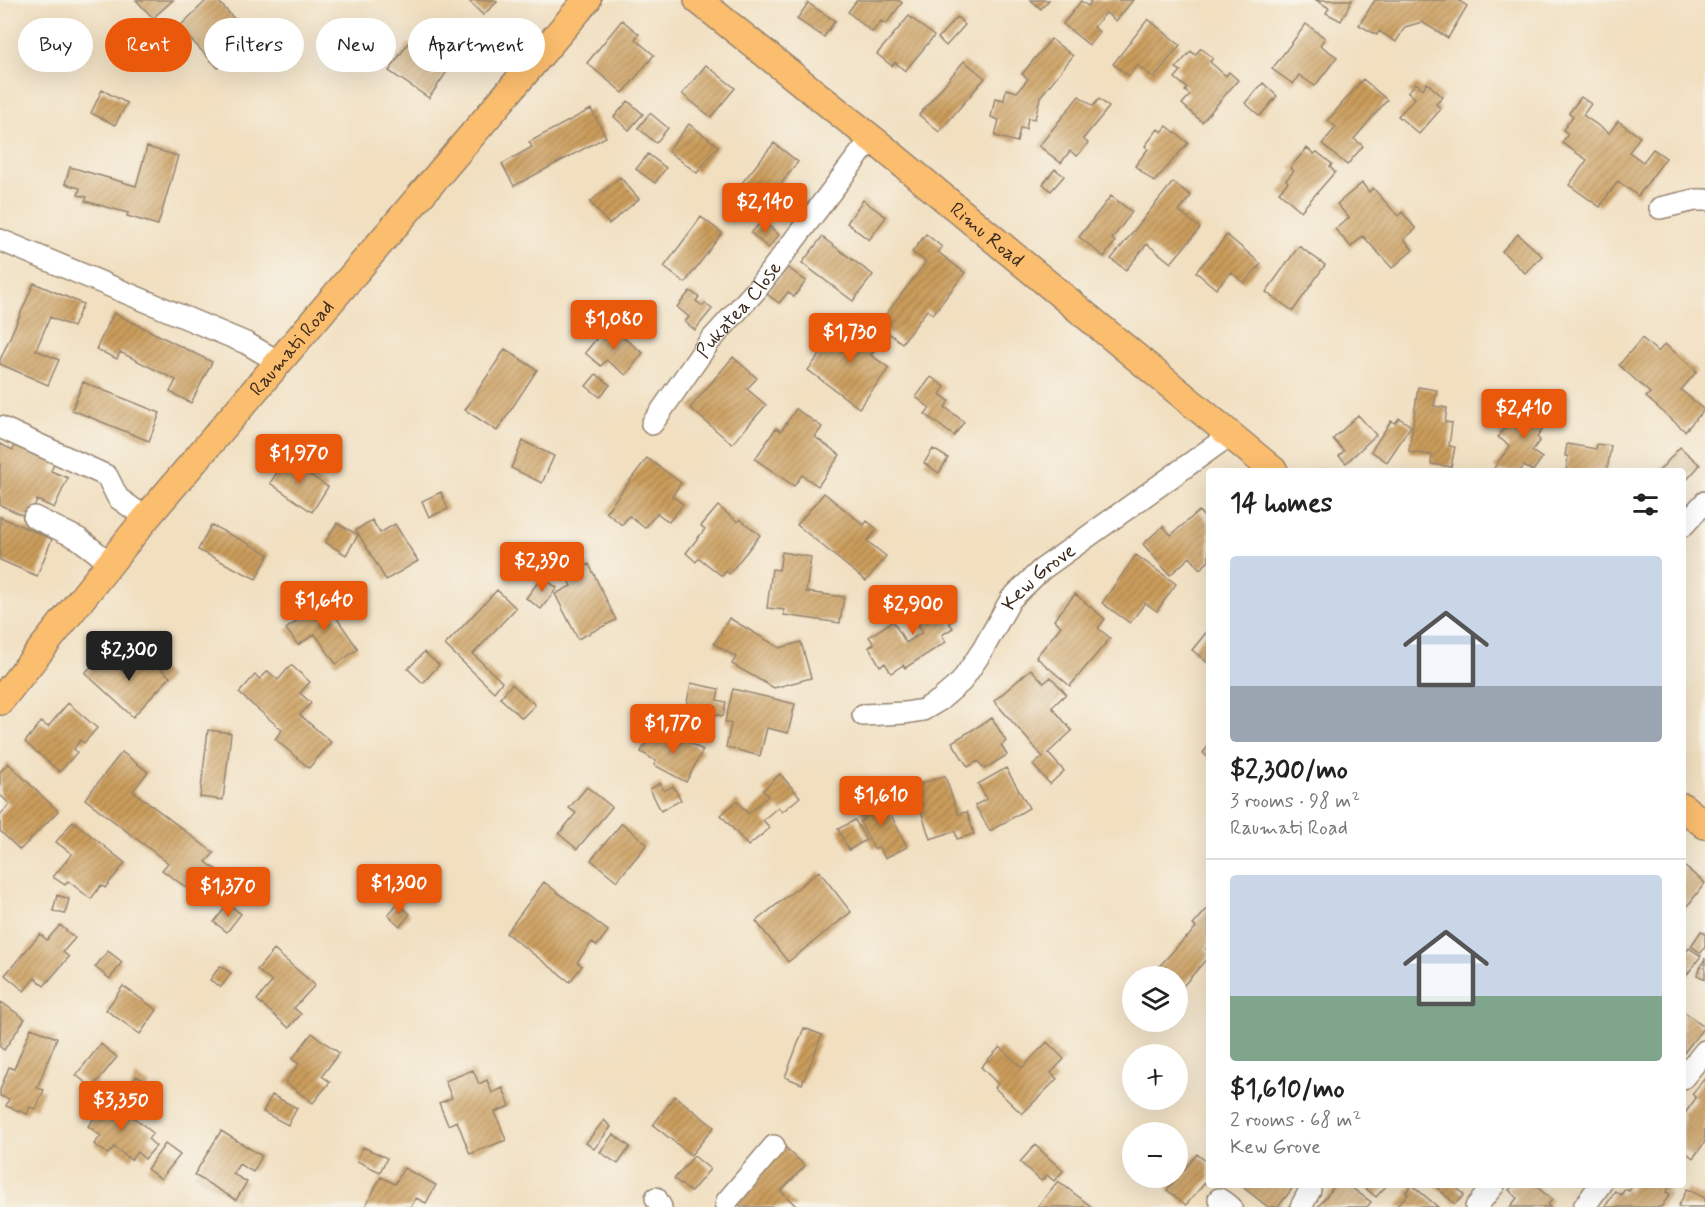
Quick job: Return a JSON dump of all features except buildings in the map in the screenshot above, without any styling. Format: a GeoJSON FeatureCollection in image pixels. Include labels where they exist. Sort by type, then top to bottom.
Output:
{"type":"FeatureCollection","features":[{"type":"Feature","properties":{"kind":"main road","name":"Raumati Road"},"geometry":{"type":"LineString","coordinates":[[0,700],[109,562],[587,0]]}},
{"type":"Feature","properties":{"kind":"main road","name":"Rimu Road"},"geometry":{"type":"LineString","coordinates":[[698,0],[871,139],[1270,468]]}},
{"type":"Feature","properties":{"kind":"main road"},"geometry":{"type":"LineString","coordinates":[[1686,809],[1705,825]]}},
{"type":"Feature","properties":{"kind":"street","name":"Pukatea Close"},"geometry":{"type":"LineString","coordinates":[[652,424],[710,341],[757,289],[871,139]]}},
{"type":"Feature","properties":{"kind":"street"},"geometry":{"type":"LineString","coordinates":[[1660,208],[1705,200]]}},
{"type":"Feature","properties":{"kind":"street"},"geometry":{"type":"LineString","coordinates":[[0,240],[246,343],[279,362]]}},
{"type":"Feature","properties":{"kind":"street"},"geometry":{"type":"LineString","coordinates":[[0,428],[107,476],[118,498],[146,518]]}},
{"type":"Feature","properties":{"kind":"street","name":"Kew Grove"},"geometry":{"type":"LineString","coordinates":[[863,715],[922,710],[940,700],[961,682],[982,651],[1011,599],[1041,570],[1230,435]]}},
{"type":"Feature","properties":{"kind":"street"},"geometry":{"type":"LineString","coordinates":[[1686,523],[1705,502]]}},
{"type":"Feature","properties":{"kind":"street"},"geometry":{"type":"LineString","coordinates":[[34,517],[79,539],[109,562]]}},
{"type":"Feature","properties":{"kind":"street"},"geometry":{"type":"LineString","coordinates":[[1686,1074],[1705,1051]]}},
{"type":"Feature","properties":{"kind":"street"},"geometry":{"type":"LineString","coordinates":[[726,1207],[727,1202],[774,1146]]}},
{"type":"Feature","properties":{"kind":"street"},"geometry":{"type":"LineString","coordinates":[[1301,1207],[1310,1188]]}},
{"type":"Feature","properties":{"kind":"street"},"geometry":{"type":"LineString","coordinates":[[1476,1207],[1492,1188]]}},
{"type":"Feature","properties":{"kind":"street"},"geometry":{"type":"LineString","coordinates":[[1584,1207],[1598,1188]]}}]}
